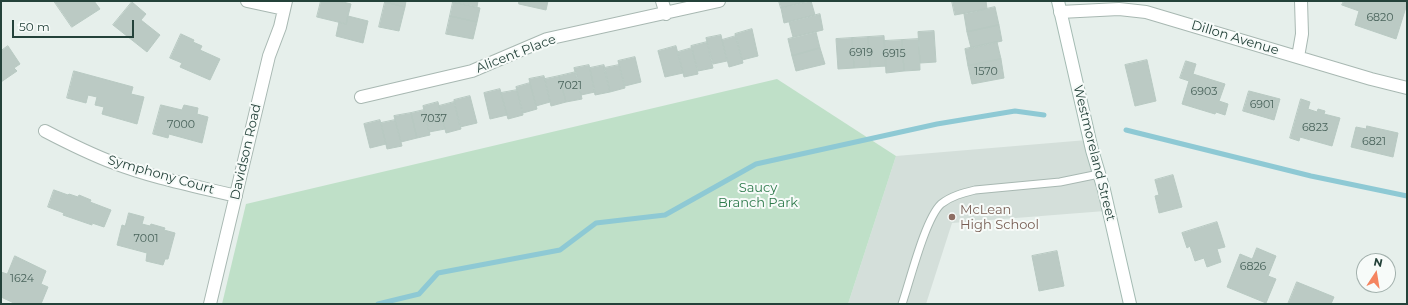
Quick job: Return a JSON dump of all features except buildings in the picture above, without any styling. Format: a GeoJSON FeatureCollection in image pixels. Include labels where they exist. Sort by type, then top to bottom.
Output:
{"type":"FeatureCollection","features":[{"type":"Feature","properties":{"kind":"street"},"geometry":{"type":"LineString","coordinates":[[247,1],[285,5]]}},
{"type":"Feature","properties":{"kind":"street"},"geometry":{"type":"LineString","coordinates":[[662,1],[666,14]]}},
{"type":"Feature","properties":{"kind":"street","name":"Alicent Place"},"geometry":{"type":"LineString","coordinates":[[361,97],[472,71],[548,39],[666,14],[718,1]]}},
{"type":"Feature","properties":{"kind":"street"},"geometry":{"type":"LineString","coordinates":[[1298,57],[1302,34],[1302,1]]}},
{"type":"Feature","properties":{"kind":"street","name":"Davidson Road"},"geometry":{"type":"LineString","coordinates":[[210,304],[269,56],[280,27],[285,5]]}},
{"type":"Feature","properties":{"kind":"street","name":"Dillon Avenue"},"geometry":{"type":"LineString","coordinates":[[1059,6],[1119,8],[1146,12],[1371,79],[1407,88]]}},
{"type":"Feature","properties":{"kind":"street","name":"Westmoreland Street"},"geometry":{"type":"LineString","coordinates":[[1059,6],[1092,150],[1104,190],[1130,304]]}},
{"type":"Feature","properties":{"kind":"street","name":"Symphony Court"},"geometry":{"type":"LineString","coordinates":[[45,131],[78,148],[115,164],[236,196]]}},
{"type":"Feature","properties":{"kind":"lane"},"geometry":{"type":"LineString","coordinates":[[902,304],[928,225],[940,205],[950,198],[975,190],[1060,182],[1099,174]]}},
{"type":"Feature","properties":{"kind":"shaded area","name":"McLean High School"},"geometry":{"type":"Polygon","coordinates":[[[1087,140],[1105,211],[952,223],[926,304],[848,304],[896,156],[1087,140]]]}},
{"type":"Feature","properties":{"kind":"green space","name":"Saucy Branch Park"},"geometry":{"type":"Polygon","coordinates":[[[777,79],[896,156],[848,304],[222,304],[246,204],[777,79]]]}},
{"type":"Feature","properties":{"kind":"waterway"},"geometry":{"type":"LineString","coordinates":[[378,304],[419,294],[438,273],[560,250],[596,223],[665,215],[756,164],[937,124],[1015,111],[1044,115]]}},
{"type":"Feature","properties":{"kind":"waterway"},"geometry":{"type":"LineString","coordinates":[[1126,130],[1311,176],[1407,196]]}},
{"type":"Feature","properties":{"kind":"place","name":"McLean High School"},"geometry":{"type":"Point","coordinates":[952,217]}}]}
